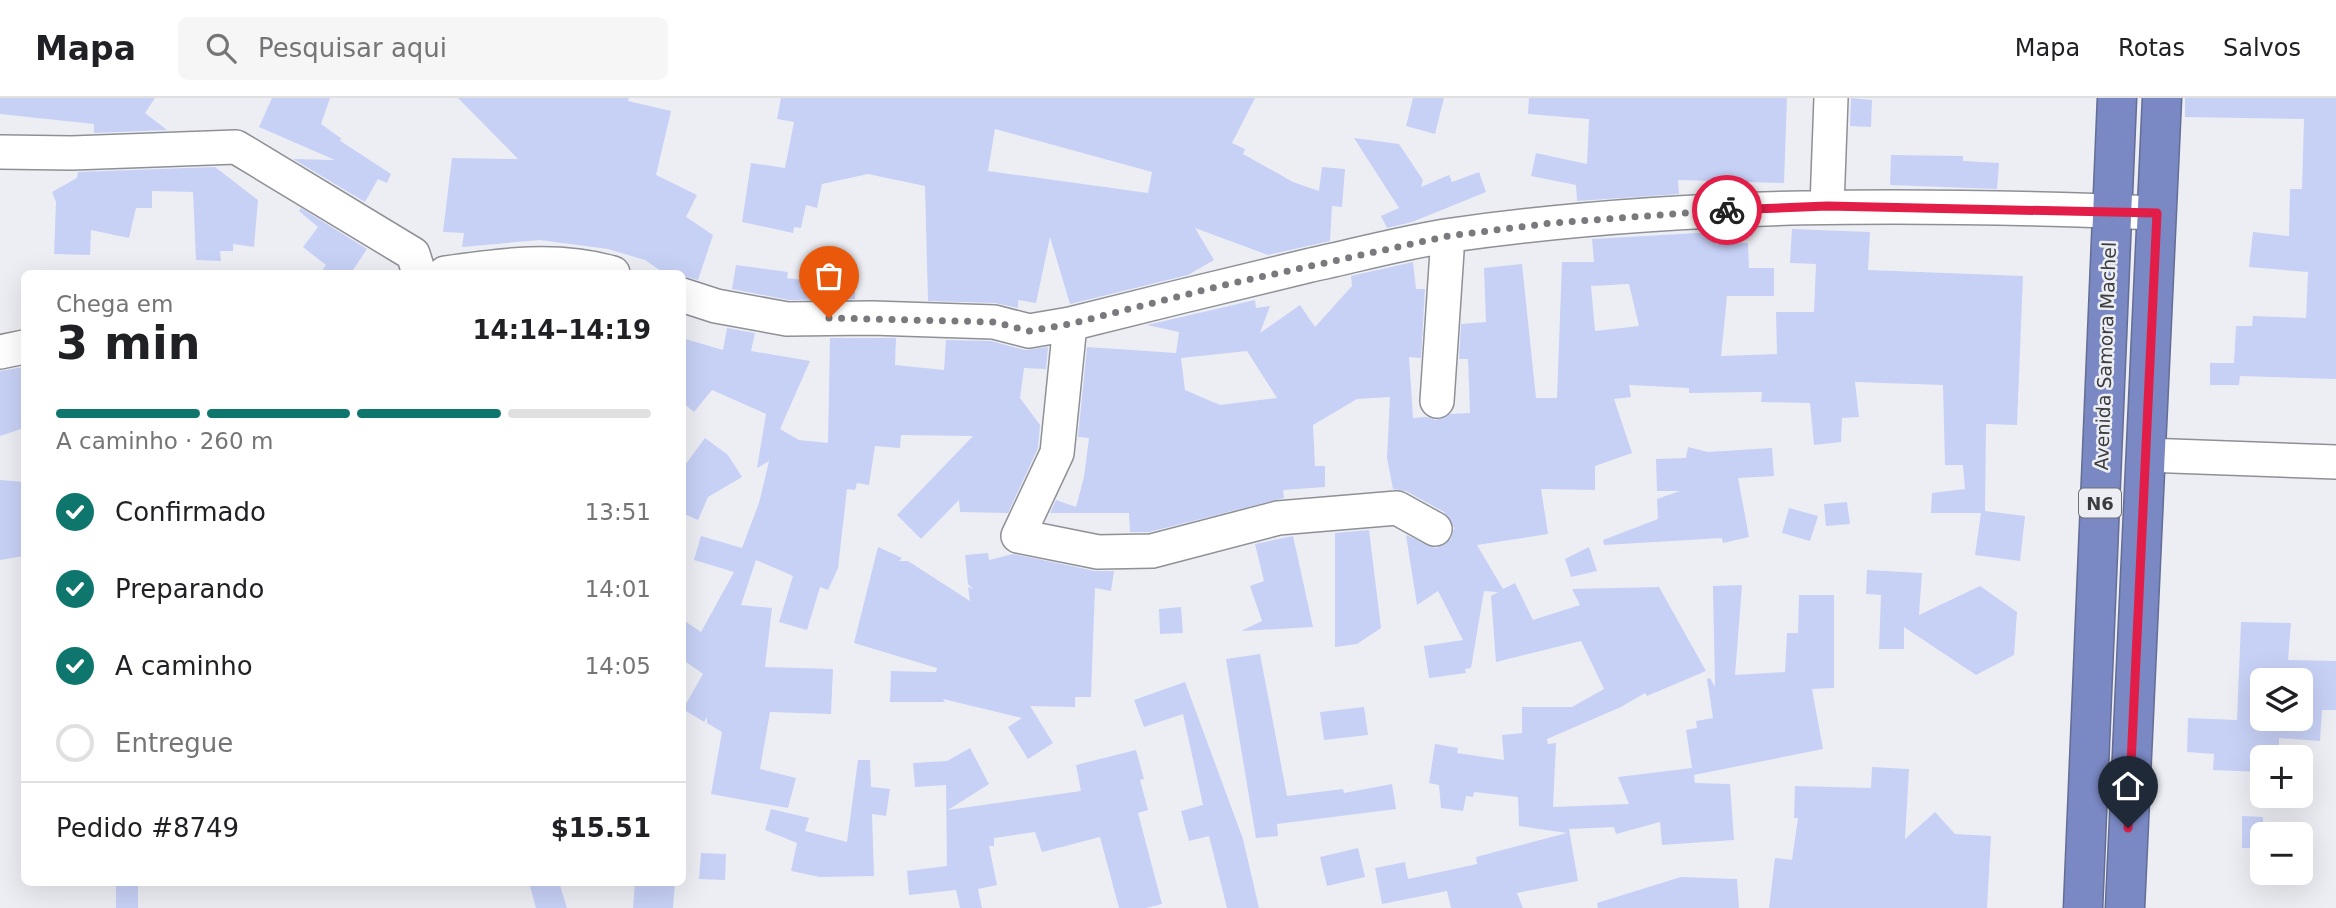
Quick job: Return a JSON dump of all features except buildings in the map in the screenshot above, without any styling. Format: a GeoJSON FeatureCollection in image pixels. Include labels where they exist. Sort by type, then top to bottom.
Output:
{"type":"FeatureCollection","features":[{"type":"Feature","properties":{"kind":"highway","name":"Avenida Samora Machel"},"geometry":{"type":"LineString","coordinates":[[2083,908],[2117,98]]}},
{"type":"Feature","properties":{"kind":"highway","name":"N6"},"geometry":{"type":"LineString","coordinates":[[2125,908],[2162,98]]}},
{"type":"Feature","properties":{"kind":"street"},"geometry":{"type":"LineString","coordinates":[[1827,206],[1831,98]]}},
{"type":"Feature","properties":{"kind":"street"},"geometry":{"type":"LineString","coordinates":[[0,152],[72,153],[236,147],[414,254],[418,270]]}},
{"type":"Feature","properties":{"kind":"street"},"geometry":{"type":"LineString","coordinates":[[686,296],[716,306],[787,319],[872,318],[994,322],[1029,331],[1070,324],[1236,282],[1448,236],[1552,223],[1697,211],[1827,206],[2157,213]]}},
{"type":"Feature","properties":{"kind":"street"},"geometry":{"type":"LineString","coordinates":[[1437,401],[1448,236]]}},
{"type":"Feature","properties":{"kind":"street"},"geometry":{"type":"LineString","coordinates":[[466,270],[500,265],[554,263],[595,270]]}},
{"type":"Feature","properties":{"kind":"street"},"geometry":{"type":"LineString","coordinates":[[1070,324],[1057,453],[1018,536],[1098,551],[1152,551],[1279,518],[1397,509],[1435,529]]}},
{"type":"Feature","properties":{"kind":"street"},"geometry":{"type":"LineString","coordinates":[[0,352],[21,348]]}},
{"type":"Feature","properties":{"kind":"street"},"geometry":{"type":"LineString","coordinates":[[2145,455],[2336,462]]}},
{"type":"Feature","properties":{"kind":"way so far"},"geometry":{"type":"LineString","coordinates":[[829,318],[994,322],[1029,331],[1070,324],[1224,285],[1448,236],[1552,223],[1727,210]]}},
{"type":"Feature","properties":{"kind":"route"},"geometry":{"type":"LineString","coordinates":[[1727,210],[1827,206],[2157,213],[2128,828]]}}]}
